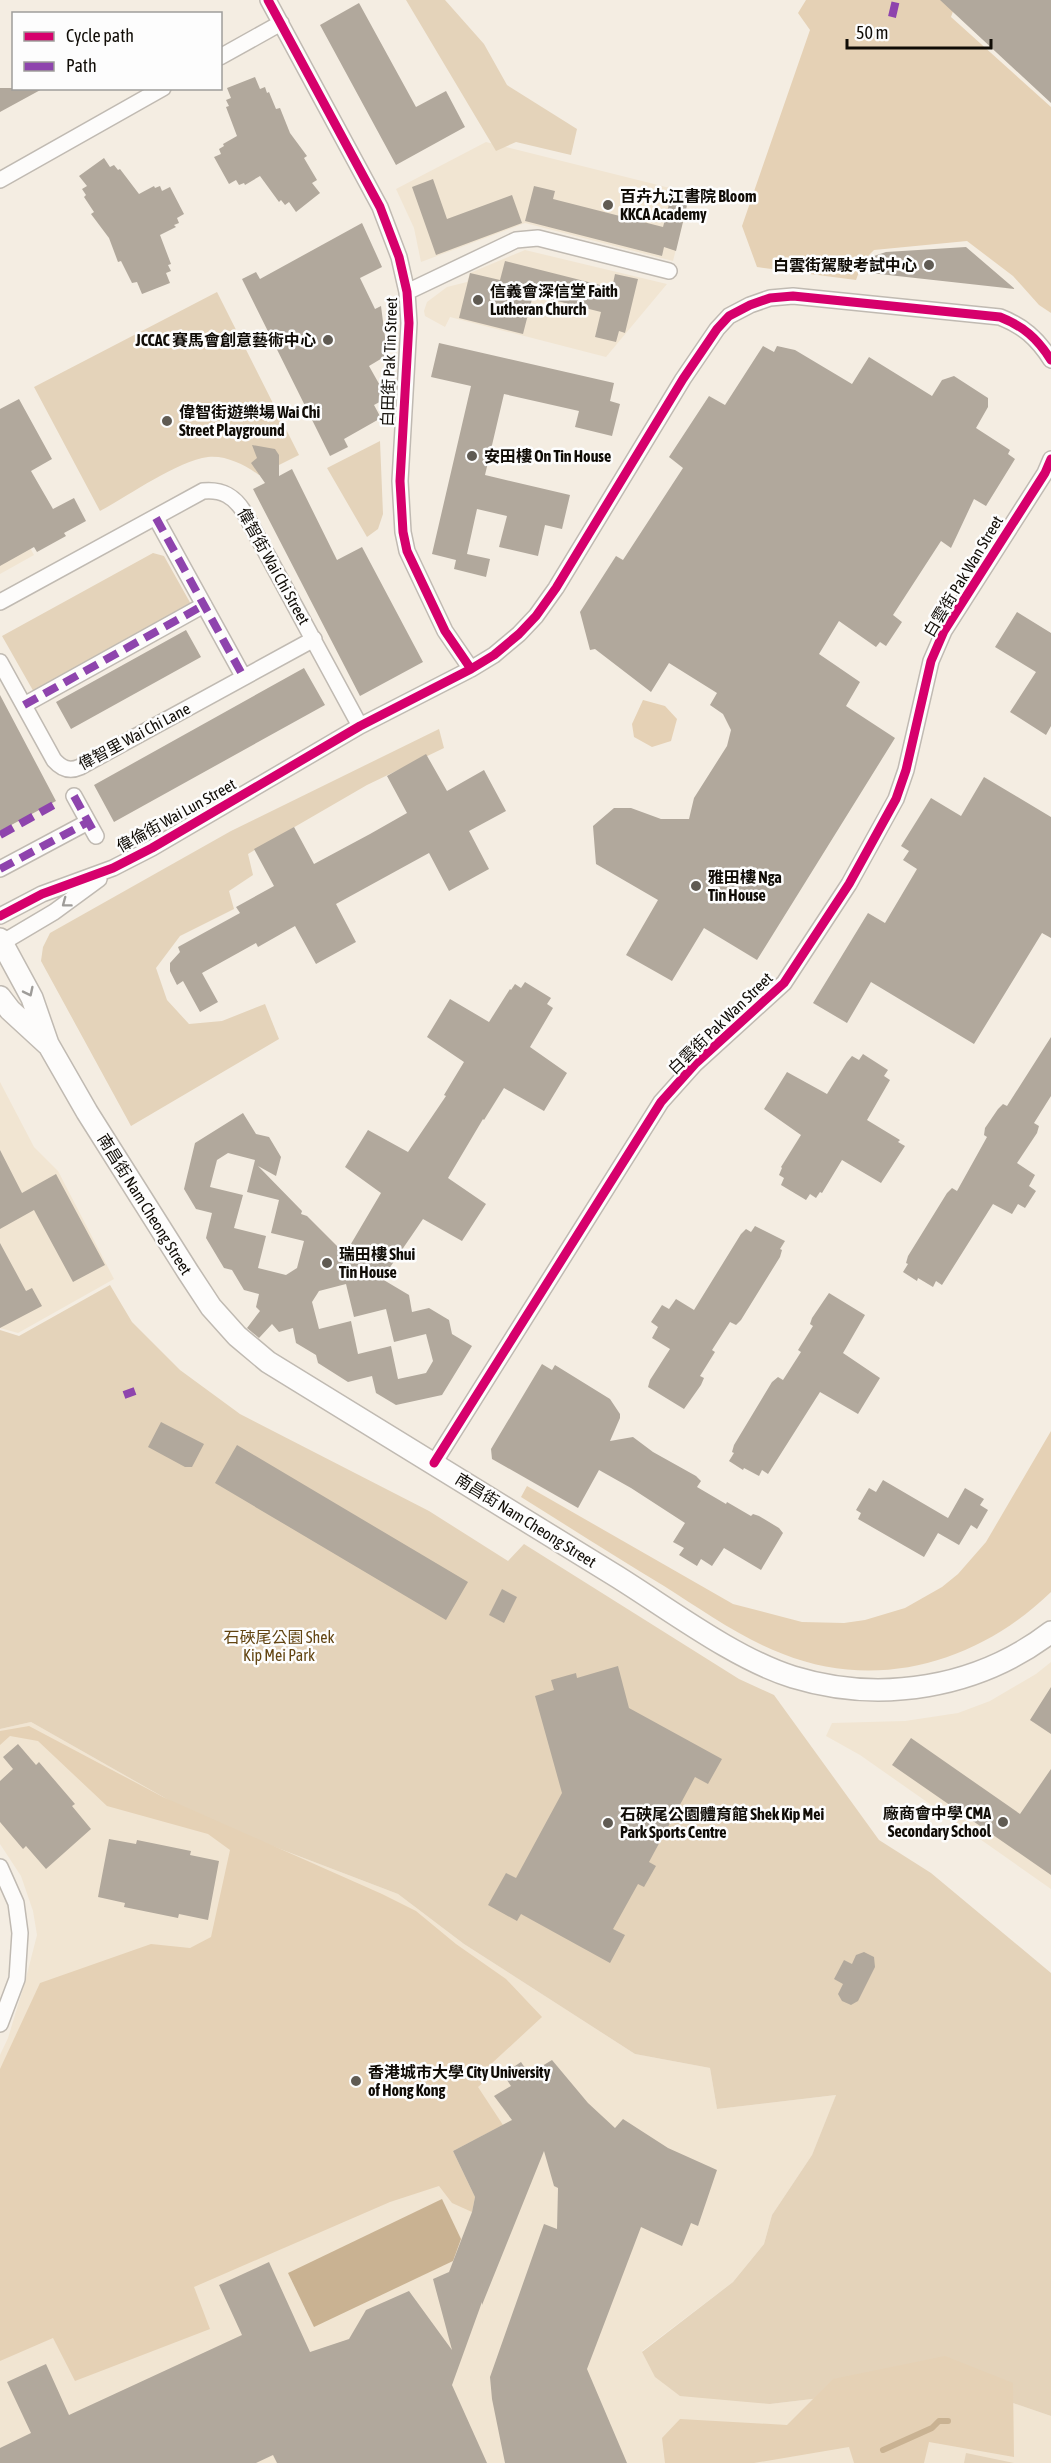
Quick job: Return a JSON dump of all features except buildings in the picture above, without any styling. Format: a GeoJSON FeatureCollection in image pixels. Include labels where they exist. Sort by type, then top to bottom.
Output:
{"type":"FeatureCollection","features":[{"type":"Feature","properties":{"kind":"main road","name":"南昌街 Nam Cheong Street"},"geometry":{"type":"LineString","coordinates":[[1,942],[32,998],[48,1044],[87,1112],[210,1307],[237,1336],[268,1362],[697,1627],[756,1661],[795,1677],[871,1690],[928,1686],[950,1682],[991,1668],[1029,1649],[1051,1632]]}},
{"type":"Feature","properties":{"kind":"main road","name":"南昌街 Nam Cheong Street"},"geometry":{"type":"LineString","coordinates":[[0,997],[10,1010],[48,1044]]}},
{"type":"Feature","properties":{"kind":"street","name":"白田街 Pak Tin Street"},"geometry":{"type":"LineString","coordinates":[[268,0],[380,207],[399,257],[407,292],[408,331],[400,480],[403,532],[407,551],[445,631],[471,669]]}},
{"type":"Feature","properties":{"kind":"street"},"geometry":{"type":"LineString","coordinates":[[222,56],[281,23]]}},
{"type":"Feature","properties":{"kind":"street"},"geometry":{"type":"LineString","coordinates":[[0,180],[159,90]]}},
{"type":"Feature","properties":{"kind":"street"},"geometry":{"type":"LineString","coordinates":[[407,292],[516,240],[526,238],[538,238],[669,272]]}},
{"type":"Feature","properties":{"kind":"street"},"geometry":{"type":"LineString","coordinates":[[360,726],[494,655],[536,616],[556,588],[683,379],[717,329],[729,316],[770,298],[794,296],[986,315],[1019,324],[1031,334],[1051,360]]}},
{"type":"Feature","properties":{"kind":"street","name":"白雲街 Pak Wan Street"},"geometry":{"type":"LineString","coordinates":[[434,1463],[661,1102],[695,1064],[784,983],[849,884],[896,799],[906,770],[931,661],[944,631],[1045,473],[1051,459]]}},
{"type":"Feature","properties":{"kind":"street","name":"偉智街 Wai Chi Street"},"geometry":{"type":"LineString","coordinates":[[0,602],[203,491],[214,490],[237,500],[360,726]]}},
{"type":"Feature","properties":{"kind":"street"},"geometry":{"type":"LineString","coordinates":[[156,518],[243,676]]}},
{"type":"Feature","properties":{"kind":"street"},"geometry":{"type":"LineString","coordinates":[[24,705],[204,605]]}},
{"type":"Feature","properties":{"kind":"street","name":"偉智里 Wai Chi Lane"},"geometry":{"type":"LineString","coordinates":[[0,662],[54,760],[69,770],[80,767],[314,639]]}},
{"type":"Feature","properties":{"kind":"street","name":"偉倫街 Wai Lun Street"},"geometry":{"type":"LineString","coordinates":[[0,916],[42,894],[113,868],[162,842],[360,726]]}},
{"type":"Feature","properties":{"kind":"street"},"geometry":{"type":"LineString","coordinates":[[74,796],[96,836]]}},
{"type":"Feature","properties":{"kind":"street"},"geometry":{"type":"LineString","coordinates":[[0,869],[88,822]]}},
{"type":"Feature","properties":{"kind":"street","name":"偉倫街 Wai Lun Street"},"geometry":{"type":"LineString","coordinates":[[1,942],[54,912],[113,868]]}},
{"type":"Feature","properties":{"kind":"street"},"geometry":{"type":"LineString","coordinates":[[0,1867],[16,1903],[20,1934],[17,1979],[0,2024]]}},
{"type":"Feature","properties":{"kind":"shaded area"},"geometry":{"type":"Polygon","coordinates":[[[806,0],[957,0],[951,17],[1051,107],[1051,313],[1039,305],[1013,276],[967,241],[874,250],[863,261],[856,280],[757,267],[742,226],[810,30],[798,13],[806,0]]]}},
{"type":"Feature","properties":{"kind":"shaded area"},"geometry":{"type":"Polygon","coordinates":[[[486,142],[690,193],[673,261],[525,223],[421,262],[414,228],[396,189],[486,142]]]}},
{"type":"Feature","properties":{"kind":"shaded area"},"geometry":{"type":"Polygon","coordinates":[[[525,250],[667,284],[606,357],[450,317],[445,327],[425,316],[427,302],[447,287],[467,282],[470,273],[525,250]]]}},
{"type":"Feature","properties":{"kind":"shaded area"},"geometry":{"type":"Polygon","coordinates":[[[0,493],[34,555],[0,574],[0,493]]]}},
{"type":"Feature","properties":{"kind":"shaded area"},"geometry":{"type":"Polygon","coordinates":[[[643,700],[665,706],[677,719],[671,741],[652,747],[634,737],[632,724],[643,700]]]}},
{"type":"Feature","properties":{"kind":"shaded area"},"geometry":{"type":"Polygon","coordinates":[[[0,1082],[34,1147],[58,1171],[114,1279],[18,1333],[0,1328],[0,1082]]]}},
{"type":"Feature","properties":{"kind":"shaded area"},"geometry":{"type":"Polygon","coordinates":[[[1051,1431],[1051,1592],[1023,1616],[992,1637],[926,1664],[891,1670],[855,1670],[819,1665],[783,1654],[752,1640],[521,1497],[527,1486],[733,1604],[802,1622],[844,1623],[865,1620],[905,1608],[942,1587],[958,1574],[986,1542],[1051,1431]]]}},
{"type":"Feature","properties":{"kind":"shaded area","name":"廠商會中學 CMA Secondary School"},"geometry":{"type":"Polygon","coordinates":[[[1051,1662],[1051,1889],[860,1755],[826,1736],[832,1723],[905,1721],[958,1713],[990,1701],[1036,1674],[1051,1662]]]}},
{"type":"Feature","properties":{"kind":"shaded area","name":"香港城市大學 City University of Hong Kong"},"geometry":{"type":"Polygon","coordinates":[[[31,1722],[202,1819],[398,1894],[464,1944],[635,2054],[710,2068],[717,2109],[836,2095],[812,2155],[772,2215],[764,2244],[733,2282],[642,2351],[770,2404],[913,2387],[1004,2400],[1051,2416],[1051,2463],[0,2463],[0,2055],[8,2038],[37,1935],[33,1911],[21,1876],[0,1844],[0,1729],[31,1722]]]}},
{"type":"Feature","properties":{"kind":"shaded area"},"geometry":{"type":"Polygon","coordinates":[[[29,1726],[163,1797],[416,1911],[456,1944],[506,1979],[542,2017],[490,2065],[492,2075],[478,2087],[503,2125],[453,2151],[475,2197],[472,2212],[452,2203],[439,2186],[390,2202],[194,2287],[210,2329],[75,2381],[53,2338],[0,2361],[0,2069],[40,1983],[151,1944],[190,1948],[211,1937],[230,1850],[208,1834],[107,1806],[38,1741],[10,1736],[0,1745],[0,1731],[29,1726]]]}},
{"type":"Feature","properties":{"kind":"shaded area"},"geometry":{"type":"Polygon","coordinates":[[[442,2199],[461,2239],[453,2261],[314,2327],[288,2273],[442,2199]]]}},
{"type":"Feature","properties":{"kind":"shaded area"},"geometry":{"type":"Polygon","coordinates":[[[945,2356],[1013,2383],[1014,2457],[929,2442],[924,2463],[854,2463],[849,2447],[754,2463],[665,2463],[662,2438],[680,2419],[787,2425],[833,2379],[945,2356]]]}},
{"type":"Feature","properties":{"kind":"green space"},"geometry":{"type":"Polygon","coordinates":[[[406,0],[445,0],[484,44],[507,85],[577,129],[571,155],[516,142],[496,151],[406,0]]]}},
{"type":"Feature","properties":{"kind":"green space","name":"偉智街遊樂場 Wai Chi Street Playground"},"geometry":{"type":"Polygon","coordinates":[[[217,292],[299,455],[259,475],[228,459],[208,457],[196,460],[168,472],[100,511],[34,387],[217,292]]]}},
{"type":"Feature","properties":{"kind":"green space"},"geometry":{"type":"Polygon","coordinates":[[[380,441],[383,514],[378,529],[367,537],[327,468],[380,441]]]}},
{"type":"Feature","properties":{"kind":"green space"},"geometry":{"type":"Polygon","coordinates":[[[153,553],[164,556],[192,606],[35,694],[2,636],[153,553]]]}},
{"type":"Feature","properties":{"kind":"green space"},"geometry":{"type":"Polygon","coordinates":[[[439,729],[444,748],[367,785],[248,854],[253,875],[229,891],[234,909],[180,936],[156,968],[167,1000],[189,1024],[222,1021],[265,1004],[279,1039],[131,1126],[41,961],[43,947],[50,933],[231,831],[439,729]]]}},
{"type":"Feature","properties":{"kind":"green space","name":"石硤尾公園 Shek Kip Mei Park"},"geometry":{"type":"Polygon","coordinates":[[[110,1285],[132,1322],[180,1370],[240,1414],[429,1511],[508,1561],[524,1544],[739,1679],[774,1695],[879,1840],[931,1873],[1051,1973],[1051,2416],[1004,2400],[913,2387],[770,2404],[680,2396],[655,2377],[642,2352],[733,2282],[764,2244],[772,2215],[812,2155],[836,2095],[717,2109],[710,2068],[635,2054],[464,1944],[398,1894],[202,1819],[31,1722],[0,1729],[0,1330],[19,1336],[110,1285]]]}},
{"type":"Feature","properties":{"kind":"green space"},"geometry":{"type":"Polygon","coordinates":[[[966,2453],[1014,2463],[964,2463],[966,2453]]]}},
{"type":"Feature","properties":{"kind":"waterway"},"geometry":{"type":"LineString","coordinates":[[883,2450],[932,2428],[939,2421],[948,2421]]}},
{"type":"Feature","properties":{"kind":"marked path"},"geometry":{"type":"LineString","coordinates":[[892,17],[896,0]]}},
{"type":"Feature","properties":{"kind":"marked path"},"geometry":{"type":"LineString","coordinates":[[156,518],[243,676]]}},
{"type":"Feature","properties":{"kind":"marked path"},"geometry":{"type":"LineString","coordinates":[[24,705],[204,605]]}},
{"type":"Feature","properties":{"kind":"marked path"},"geometry":{"type":"LineString","coordinates":[[74,796],[96,836]]}},
{"type":"Feature","properties":{"kind":"marked path"},"geometry":{"type":"LineString","coordinates":[[0,835],[59,802]]}},
{"type":"Feature","properties":{"kind":"marked path"},"geometry":{"type":"LineString","coordinates":[[0,869],[88,822]]}},
{"type":"Feature","properties":{"kind":"marked path"},"geometry":{"type":"LineString","coordinates":[[124,1395],[135,1391]]}},
{"type":"Feature","properties":{"kind":"cycle path"},"geometry":{"type":"LineString","coordinates":[[268,0],[380,207],[399,257],[407,292],[409,323],[400,481],[403,532],[407,551],[445,631],[471,669]]}},
{"type":"Feature","properties":{"kind":"cycle path"},"geometry":{"type":"LineString","coordinates":[[0,916],[42,894],[113,868],[152,848],[360,726],[494,655],[536,616],[556,588],[683,379],[717,329],[729,316],[770,298],[793,296],[1000,317],[1016,324],[1029,334],[1051,360]]}},
{"type":"Feature","properties":{"kind":"cycle path"},"geometry":{"type":"LineString","coordinates":[[434,1463],[661,1102],[695,1064],[784,983],[849,884],[896,799],[906,770],[931,661],[944,631],[1045,473],[1051,459]]}},
{"type":"Feature","properties":{"kind":"place","name":"百卉九江書院 Bloom KKCA Academy"},"geometry":{"type":"Point","coordinates":[608,205]}},
{"type":"Feature","properties":{"kind":"place","name":"白雲街駕駛考試中心"},"geometry":{"type":"Point","coordinates":[929,265]}},
{"type":"Feature","properties":{"kind":"place","name":"信義會深信堂 Faith Lutheran Church"},"geometry":{"type":"Point","coordinates":[478,300]}},
{"type":"Feature","properties":{"kind":"place","name":"JCCAC 賽馬會創意藝術中心"},"geometry":{"type":"Point","coordinates":[328,340]}},
{"type":"Feature","properties":{"kind":"place","name":"偉智街遊樂場 Wai Chi Street Playground"},"geometry":{"type":"Point","coordinates":[167,421]}},
{"type":"Feature","properties":{"kind":"place","name":"安田樓 On Tin House"},"geometry":{"type":"Point","coordinates":[472,456]}},
{"type":"Feature","properties":{"kind":"place","name":"雅田樓 Nga Tin House"},"geometry":{"type":"Point","coordinates":[696,886]}},
{"type":"Feature","properties":{"kind":"place","name":"瑞田樓 Shui Tin House"},"geometry":{"type":"Point","coordinates":[327,1263]}},
{"type":"Feature","properties":{"kind":"place","name":"廠商會中學 CMA Secondary School"},"geometry":{"type":"Point","coordinates":[1003,1822]}},
{"type":"Feature","properties":{"kind":"place","name":"石硤尾公園體育館 Shek Kip Mei Park Sports Centre"},"geometry":{"type":"Point","coordinates":[608,1823]}},
{"type":"Feature","properties":{"kind":"place","name":"香港城市大學 City University of Hong Kong"},"geometry":{"type":"Point","coordinates":[356,2081]}}]}
